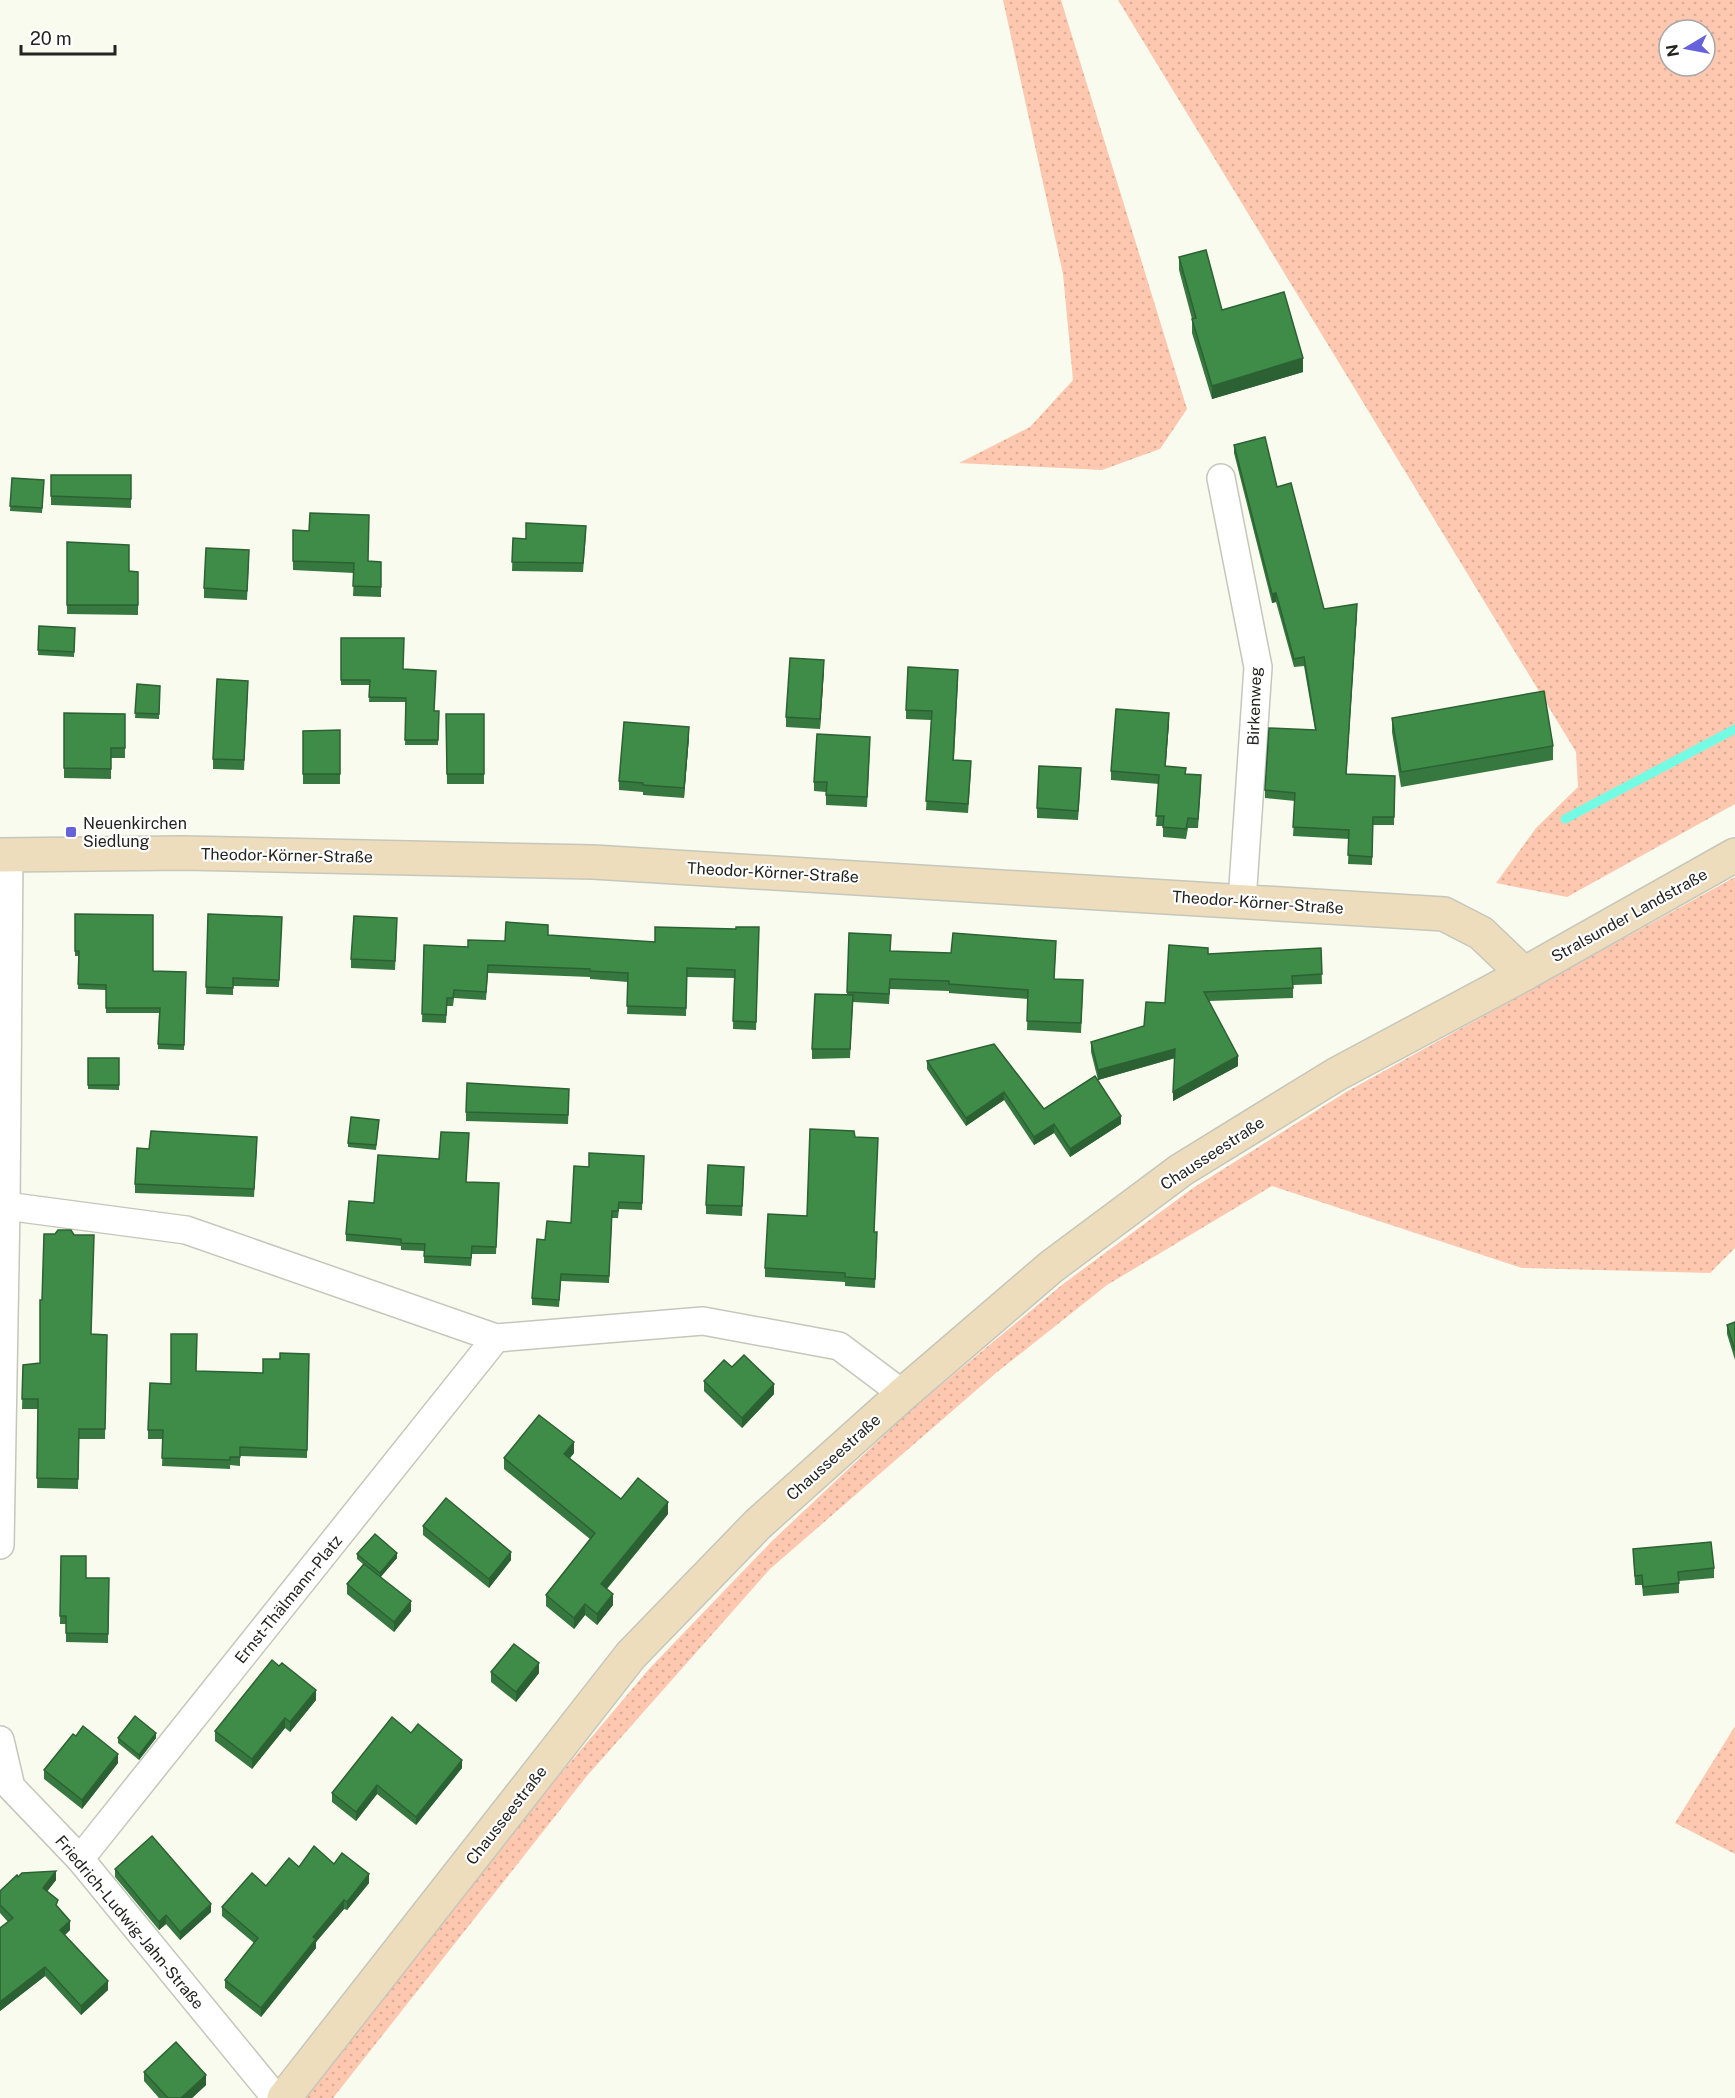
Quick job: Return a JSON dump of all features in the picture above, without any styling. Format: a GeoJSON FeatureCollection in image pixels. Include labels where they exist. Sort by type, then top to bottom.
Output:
{"type":"FeatureCollection","features":[{"type":"Feature","properties":{"kind":"main road","name":"Theodor-Körner-Straße"},"geometry":{"type":"LineString","coordinates":[[5,855],[184,853],[593,862],[1444,914],[1481,933],[1524,974]]}},
{"type":"Feature","properties":{"kind":"main road","name":"Stralsunder Landstraße"},"geometry":{"type":"LineString","coordinates":[[1524,974],[1735,855]]}},
{"type":"Feature","properties":{"kind":"main road","name":"Chausseestraße"},"geometry":{"type":"LineString","coordinates":[[284,2098],[631,1655],[758,1524],[903,1394],[1051,1267],[1181,1170],[1337,1074],[1524,974]]}},
{"type":"Feature","properties":{"kind":"street","name":"Birkenweg"},"geometry":{"type":"LineString","coordinates":[[1221,478],[1258,667],[1242,901]]}},
{"type":"Feature","properties":{"kind":"street"},"geometry":{"type":"LineString","coordinates":[[0,1545],[6,1206],[5,855]]}},
{"type":"Feature","properties":{"kind":"street"},"geometry":{"type":"LineString","coordinates":[[6,1206],[186,1230],[496,1338],[703,1321],[839,1346],[903,1394]]}},
{"type":"Feature","properties":{"kind":"street","name":"Ernst-Thälmann-Platz"},"geometry":{"type":"LineString","coordinates":[[80,1859],[496,1338]]}},
{"type":"Feature","properties":{"kind":"street","name":"Friedrich-Ludwig-Jahn-Straße"},"geometry":{"type":"LineString","coordinates":[[0,1740],[11,1787],[80,1859],[276,2098]]}},
{"type":"Feature","properties":{"kind":"shaded area"},"geometry":{"type":"Polygon","coordinates":[[[1003,0],[1061,0],[1187,409],[1160,449],[1102,470],[959,463],[1030,427],[1073,380],[1063,274],[1003,0]]]}},
{"type":"Feature","properties":{"kind":"shaded area"},"geometry":{"type":"Polygon","coordinates":[[[1118,0],[1735,0],[1735,804],[1567,897],[1496,883],[1536,828],[1578,787],[1576,752],[1118,0]]]}},
{"type":"Feature","properties":{"kind":"shaded area"},"geometry":{"type":"Polygon","coordinates":[[[1735,877],[1735,1248],[1710,1273],[1522,1268],[1272,1186],[1107,1285],[996,1373],[770,1569],[586,1777],[333,2098],[301,2098],[525,1816],[649,1669],[772,1541],[912,1409],[1063,1284],[1193,1188],[1346,1092],[1735,877]]]}},
{"type":"Feature","properties":{"kind":"shaded area"},"geometry":{"type":"Polygon","coordinates":[[[1735,1726],[1735,1854],[1675,1823],[1735,1726]]]}},
{"type":"Feature","properties":{"kind":"building"},"geometry":{"type":"Polygon","coordinates":[[[1206,250],[1222,310],[1284,292],[1303,358],[1212,386],[1192,319],[1196,318],[1179,257],[1206,250]]]}},
{"type":"Feature","properties":{"kind":"building"},"geometry":{"type":"Polygon","coordinates":[[[1265,437],[1277,487],[1291,483],[1324,609],[1357,604],[1346,774],[1395,776],[1394,817],[1373,817],[1372,857],[1348,855],[1349,830],[1293,827],[1295,793],[1265,790],[1269,728],[1316,730],[1304,657],[1294,659],[1276,593],[1272,594],[1234,445],[1265,437]]]}},
{"type":"Feature","properties":{"kind":"building"},"geometry":{"type":"Polygon","coordinates":[[[51,475],[131,475],[131,499],[51,496],[51,475]]]}},
{"type":"Feature","properties":{"kind":"building"},"geometry":{"type":"Polygon","coordinates":[[[12,478],[44,480],[42,508],[10,506],[12,478]]]}},
{"type":"Feature","properties":{"kind":"building"},"geometry":{"type":"Polygon","coordinates":[[[310,513],[369,515],[368,561],[381,562],[381,587],[353,586],[354,563],[293,561],[293,530],[309,531],[310,513]]]}},
{"type":"Feature","properties":{"kind":"building"},"geometry":{"type":"Polygon","coordinates":[[[526,523],[586,526],[583,563],[512,562],[513,538],[526,539],[526,523]]]}},
{"type":"Feature","properties":{"kind":"building"},"geometry":{"type":"Polygon","coordinates":[[[67,542],[129,545],[129,571],[138,572],[138,605],[67,605],[67,542]]]}},
{"type":"Feature","properties":{"kind":"building"},"geometry":{"type":"Polygon","coordinates":[[[206,548],[249,550],[247,591],[204,588],[206,548]]]}},
{"type":"Feature","properties":{"kind":"building"},"geometry":{"type":"Polygon","coordinates":[[[39,626],[75,628],[74,652],[38,650],[39,626]]]}},
{"type":"Feature","properties":{"kind":"building"},"geometry":{"type":"Polygon","coordinates":[[[341,638],[404,638],[403,669],[436,671],[434,711],[439,711],[438,740],[405,740],[406,698],[369,697],[370,680],[341,680],[341,638]]]}},
{"type":"Feature","properties":{"kind":"building"},"geometry":{"type":"Polygon","coordinates":[[[790,658],[824,660],[820,719],[786,717],[790,658]]]}},
{"type":"Feature","properties":{"kind":"building"},"geometry":{"type":"Polygon","coordinates":[[[908,667],[958,670],[953,760],[971,761],[968,804],[926,801],[932,711],[906,710],[908,667]]]}},
{"type":"Feature","properties":{"kind":"building"},"geometry":{"type":"Polygon","coordinates":[[[217,679],[248,681],[244,760],[213,759],[217,679]]]}},
{"type":"Feature","properties":{"kind":"building"},"geometry":{"type":"Polygon","coordinates":[[[137,684],[160,686],[159,714],[135,713],[137,684]]]}},
{"type":"Feature","properties":{"kind":"building"},"geometry":{"type":"Polygon","coordinates":[[[1544,691],[1553,746],[1401,772],[1392,718],[1544,691]]]}},
{"type":"Feature","properties":{"kind":"building"},"geometry":{"type":"Polygon","coordinates":[[[1116,709],[1169,713],[1165,766],[1186,768],[1185,774],[1201,775],[1198,819],[1188,818],[1186,829],[1163,827],[1164,816],[1156,816],[1159,775],[1111,771],[1116,709]]]}},
{"type":"Feature","properties":{"kind":"building"},"geometry":{"type":"Polygon","coordinates":[[[64,713],[125,714],[125,748],[111,748],[111,769],[64,768],[64,713]]]}},
{"type":"Feature","properties":{"kind":"building"},"geometry":{"type":"Polygon","coordinates":[[[446,714],[484,714],[484,774],[447,774],[446,714]]]}},
{"type":"Feature","properties":{"kind":"building"},"geometry":{"type":"Polygon","coordinates":[[[624,722],[689,727],[684,788],[619,781],[624,722]]]}},
{"type":"Feature","properties":{"kind":"building"},"geometry":{"type":"Polygon","coordinates":[[[340,730],[340,774],[303,774],[303,731],[340,730]]]}},
{"type":"Feature","properties":{"kind":"building"},"geometry":{"type":"Polygon","coordinates":[[[817,734],[870,737],[867,797],[826,795],[827,782],[814,782],[817,734]]]}},
{"type":"Feature","properties":{"kind":"building"},"geometry":{"type":"Polygon","coordinates":[[[1039,766],[1081,768],[1078,811],[1037,808],[1039,766]]]}},
{"type":"Feature","properties":{"kind":"building"},"geometry":{"type":"Polygon","coordinates":[[[75,914],[153,915],[153,971],[186,972],[184,1045],[158,1044],[160,1008],[106,1008],[106,985],[78,984],[79,951],[75,951],[75,914]]]}},
{"type":"Feature","properties":{"kind":"building"},"geometry":{"type":"Polygon","coordinates":[[[208,914],[282,917],[279,980],[233,978],[233,988],[206,987],[208,914]]]}},
{"type":"Feature","properties":{"kind":"building"},"geometry":{"type":"Polygon","coordinates":[[[354,916],[397,918],[395,961],[351,959],[354,916]]]}},
{"type":"Feature","properties":{"kind":"building"},"geometry":{"type":"Polygon","coordinates":[[[506,922],[548,925],[548,935],[655,942],[655,927],[736,929],[736,927],[759,927],[756,1022],[733,1021],[735,970],[687,968],[686,1008],[627,1006],[628,973],[590,971],[590,969],[488,965],[486,992],[454,990],[453,998],[447,998],[446,1015],[422,1014],[424,945],[468,947],[468,940],[505,941],[506,922]]]}},
{"type":"Feature","properties":{"kind":"building"},"geometry":{"type":"Polygon","coordinates":[[[849,933],[891,935],[890,951],[951,953],[953,933],[1056,941],[1054,979],[1083,980],[1081,1023],[1027,1021],[1028,990],[949,984],[949,981],[890,979],[889,994],[847,992],[849,933]]]}},
{"type":"Feature","properties":{"kind":"building"},"geometry":{"type":"Polygon","coordinates":[[[1169,945],[1208,948],[1208,954],[1321,948],[1322,974],[1292,976],[1293,988],[1204,992],[1238,1056],[1173,1092],[1175,1049],[1098,1070],[1091,1042],[1144,1026],[1146,1002],[1165,1003],[1169,945]]]}},
{"type":"Feature","properties":{"kind":"building"},"geometry":{"type":"Polygon","coordinates":[[[815,994],[853,995],[850,1049],[812,1049],[815,994]]]}},
{"type":"Feature","properties":{"kind":"building"},"geometry":{"type":"Polygon","coordinates":[[[994,1044],[1044,1109],[1095,1076],[1121,1116],[1070,1149],[1054,1124],[1034,1137],[1004,1092],[966,1118],[927,1061],[994,1044]]]}},
{"type":"Feature","properties":{"kind":"building"},"geometry":{"type":"Polygon","coordinates":[[[88,1058],[119,1058],[119,1085],[88,1085],[88,1058]]]}},
{"type":"Feature","properties":{"kind":"building"},"geometry":{"type":"Polygon","coordinates":[[[467,1083],[569,1089],[568,1115],[466,1112],[467,1083]]]}},
{"type":"Feature","properties":{"kind":"building"},"geometry":{"type":"Polygon","coordinates":[[[351,1117],[379,1120],[376,1145],[348,1143],[351,1117]]]}},
{"type":"Feature","properties":{"kind":"building"},"geometry":{"type":"Polygon","coordinates":[[[810,1129],[854,1131],[855,1137],[878,1138],[874,1232],[877,1232],[875,1279],[845,1277],[845,1273],[765,1268],[768,1214],[807,1216],[810,1129]]]}},
{"type":"Feature","properties":{"kind":"building"},"geometry":{"type":"Polygon","coordinates":[[[151,1131],[257,1137],[254,1189],[135,1184],[137,1148],[149,1149],[151,1131]]]}},
{"type":"Feature","properties":{"kind":"building"},"geometry":{"type":"Polygon","coordinates":[[[441,1132],[469,1133],[466,1182],[499,1183],[496,1247],[472,1246],[471,1258],[424,1256],[425,1244],[401,1243],[401,1239],[346,1234],[349,1201],[374,1203],[378,1155],[439,1159],[441,1132]]]}},
{"type":"Feature","properties":{"kind":"building"},"geometry":{"type":"Polygon","coordinates":[[[589,1153],[644,1156],[642,1203],[619,1202],[618,1211],[612,1211],[609,1276],[561,1274],[559,1300],[532,1298],[537,1239],[545,1240],[547,1221],[571,1223],[574,1166],[589,1167],[589,1153]]]}},
{"type":"Feature","properties":{"kind":"building"},"geometry":{"type":"Polygon","coordinates":[[[708,1165],[744,1167],[742,1206],[706,1205],[708,1165]]]}},
{"type":"Feature","properties":{"kind":"building"},"geometry":{"type":"Polygon","coordinates":[[[58,1230],[71,1230],[74,1235],[94,1235],[91,1334],[107,1335],[105,1429],[79,1429],[78,1479],[37,1478],[38,1399],[22,1399],[23,1365],[40,1363],[40,1300],[42,1300],[44,1234],[55,1234],[58,1230]]]}},
{"type":"Feature","properties":{"kind":"building"},"geometry":{"type":"Polygon","coordinates":[[[1735,1322],[1735,1351],[1727,1325],[1735,1322]]]}},
{"type":"Feature","properties":{"kind":"building"},"geometry":{"type":"Polygon","coordinates":[[[171,1334],[197,1334],[196,1371],[263,1373],[263,1359],[280,1359],[280,1353],[309,1354],[307,1450],[240,1447],[240,1457],[230,1457],[230,1460],[162,1458],[163,1430],[148,1430],[150,1383],[171,1384],[171,1334]]]}},
{"type":"Feature","properties":{"kind":"building"},"geometry":{"type":"Polygon","coordinates":[[[744,1355],[774,1384],[742,1418],[704,1381],[724,1360],[732,1367],[744,1355]]]}},
{"type":"Feature","properties":{"kind":"building"},"geometry":{"type":"Polygon","coordinates":[[[539,1415],[574,1442],[564,1454],[621,1499],[638,1478],[668,1502],[601,1584],[613,1594],[597,1614],[585,1604],[574,1618],[546,1595],[595,1533],[504,1458],[539,1415]]]}},
{"type":"Feature","properties":{"kind":"building"},"geometry":{"type":"Polygon","coordinates":[[[446,1498],[511,1552],[489,1579],[423,1526],[446,1498]]]}},
{"type":"Feature","properties":{"kind":"building"},"geometry":{"type":"Polygon","coordinates":[[[375,1534],[397,1553],[380,1573],[357,1554],[375,1534]]]}},
{"type":"Feature","properties":{"kind":"building"},"geometry":{"type":"Polygon","coordinates":[[[1711,1542],[1714,1568],[1678,1572],[1679,1583],[1643,1587],[1642,1575],[1635,1576],[1633,1549],[1711,1542]]]}},
{"type":"Feature","properties":{"kind":"building"},"geometry":{"type":"Polygon","coordinates":[[[61,1556],[86,1556],[86,1578],[109,1578],[108,1634],[66,1633],[66,1616],[60,1616],[61,1556]]]}},
{"type":"Feature","properties":{"kind":"building"},"geometry":{"type":"Polygon","coordinates":[[[364,1564],[411,1601],[394,1622],[347,1584],[364,1564]]]}},
{"type":"Feature","properties":{"kind":"building"},"geometry":{"type":"Polygon","coordinates":[[[514,1644],[539,1663],[516,1692],[491,1672],[514,1644]]]}},
{"type":"Feature","properties":{"kind":"building"},"geometry":{"type":"Polygon","coordinates":[[[272,1660],[279,1666],[282,1663],[316,1690],[290,1722],[285,1718],[252,1759],[215,1731],[272,1660]]]}},
{"type":"Feature","properties":{"kind":"building"},"geometry":{"type":"Polygon","coordinates":[[[135,1716],[156,1733],[139,1755],[118,1738],[135,1716]]]}},
{"type":"Feature","properties":{"kind":"building"},"geometry":{"type":"Polygon","coordinates":[[[392,1717],[411,1733],[418,1724],[462,1760],[416,1817],[377,1785],[356,1812],[332,1793],[392,1717]]]}},
{"type":"Feature","properties":{"kind":"building"},"geometry":{"type":"Polygon","coordinates":[[[83,1726],[118,1754],[82,1800],[44,1770],[73,1734],[76,1736],[83,1726]]]}},
{"type":"Feature","properties":{"kind":"building"},"geometry":{"type":"Polygon","coordinates":[[[152,1836],[211,1904],[180,1932],[166,1915],[159,1922],[115,1869],[152,1836]]]}},
{"type":"Feature","properties":{"kind":"building"},"geometry":{"type":"Polygon","coordinates":[[[314,1846],[334,1864],[342,1853],[369,1874],[347,1902],[344,1900],[313,1937],[316,1939],[261,2008],[225,1980],[258,1938],[222,1907],[252,1873],[266,1886],[289,1858],[299,1867],[314,1846]]]}},
{"type":"Feature","properties":{"kind":"building"},"geometry":{"type":"Polygon","coordinates":[[[56,1871],[43,1888],[58,1900],[56,1905],[70,1921],[60,1930],[108,1981],[81,2006],[45,1967],[0,2002],[0,1928],[13,1918],[0,1905],[0,1891],[22,1873],[56,1871]]]}},
{"type":"Feature","properties":{"kind":"building"},"geometry":{"type":"Polygon","coordinates":[[[176,2042],[206,2075],[181,2098],[168,2098],[144,2072],[176,2042]]]}},
{"type":"Feature","properties":{"kind":"waterway"},"geometry":{"type":"LineString","coordinates":[[1565,819],[1735,729]]}},
{"type":"Feature","properties":{"kind":"place","name":"Neuenkirchen Siedlung"},"geometry":{"type":"Point","coordinates":[71,832]}}]}
